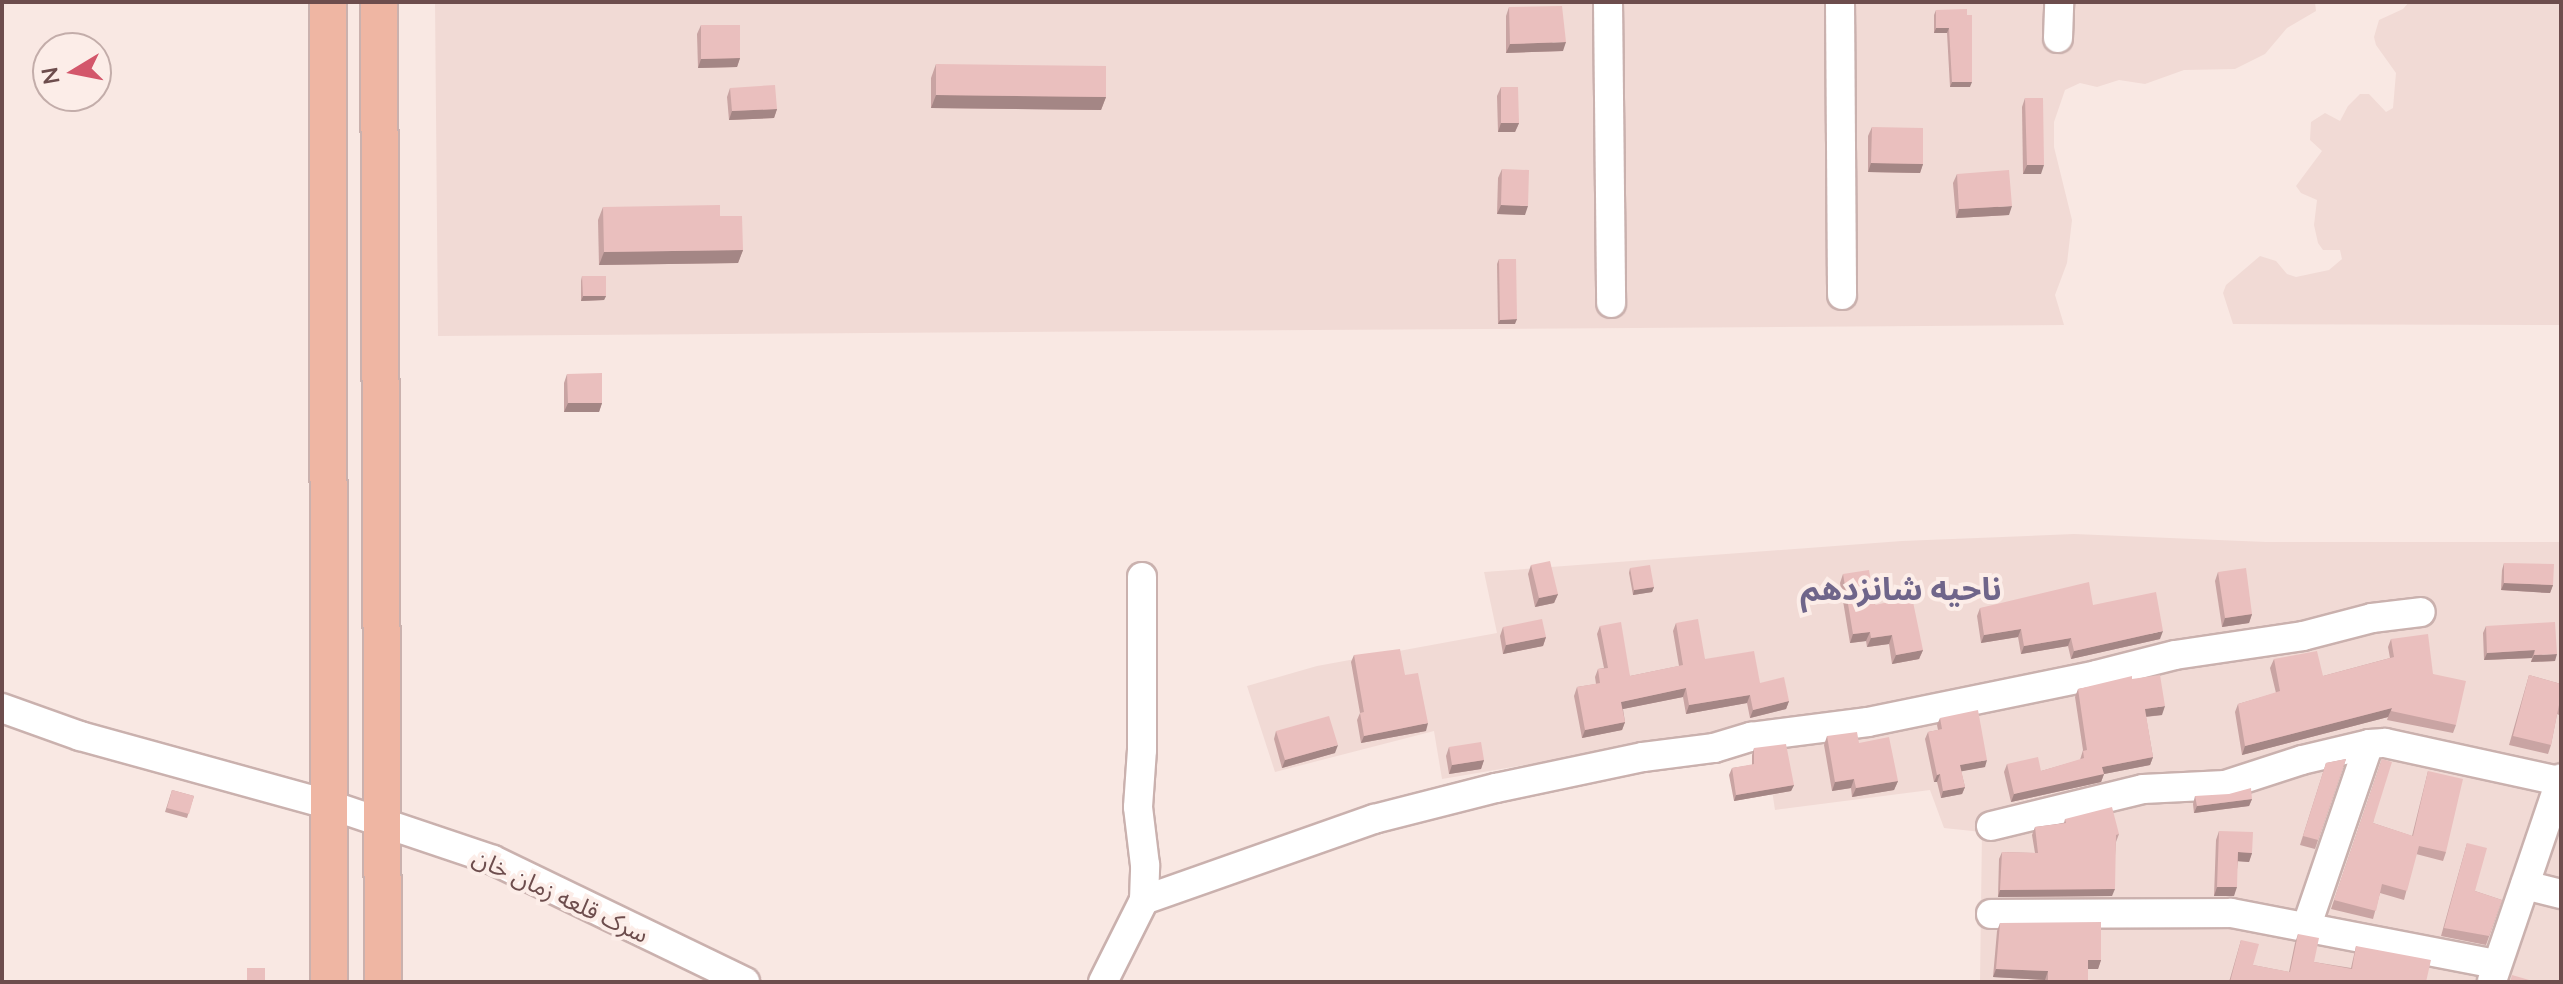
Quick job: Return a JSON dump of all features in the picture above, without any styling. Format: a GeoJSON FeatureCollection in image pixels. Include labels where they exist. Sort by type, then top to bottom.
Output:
{"type":"FeatureCollection","features":[{"type":"Feature","properties":{"kind":"main road"},"geometry":{"type":"LineString","coordinates":[[328,2],[329,982]]}},
{"type":"Feature","properties":{"kind":"main road"},"geometry":{"type":"LineString","coordinates":[[379,2],[383,982]]}},
{"type":"Feature","properties":{"kind":"street"},"geometry":{"type":"LineString","coordinates":[[1608,2],[1611,303]]}},
{"type":"Feature","properties":{"kind":"street"},"geometry":{"type":"LineString","coordinates":[[1840,2],[1842,295]]}},
{"type":"Feature","properties":{"kind":"street"},"geometry":{"type":"LineString","coordinates":[[2058,38],[2059,2]]}},
{"type":"Feature","properties":{"kind":"street"},"geometry":{"type":"LineString","coordinates":[[1103,982],[1144,900],[1145,865],[1138,807],[1142,750],[1142,577]]}},
{"type":"Feature","properties":{"kind":"street"},"geometry":{"type":"LineString","coordinates":[[1144,900],[1374,819],[1496,788],[1643,757],[1714,748],[1751,737],[1868,722],[2096,675],[2175,655],[2303,636],[2372,618],[2421,612]]}},
{"type":"Feature","properties":{"kind":"street","name":"سرک قلعه زمان خان"},"geometry":{"type":"LineString","coordinates":[[2,708],[80,736],[327,804],[493,860],[745,982]]}},
{"type":"Feature","properties":{"kind":"street"},"geometry":{"type":"LineString","coordinates":[[1991,826],[2143,789],[2225,785],[2369,744],[2385,743],[2561,779],[2494,973],[2307,925],[2231,913],[1991,914]]}},
{"type":"Feature","properties":{"kind":"street"},"geometry":{"type":"LineString","coordinates":[[2307,925],[2369,744]]}},
{"type":"Feature","properties":{"kind":"street"},"geometry":{"type":"LineString","coordinates":[[2525,885],[2561,894]]}},
{"type":"Feature","properties":{"kind":"shaded area"},"geometry":{"type":"Polygon","coordinates":[[[435,2],[2315,2],[2316,11],[2287,28],[2265,54],[2235,69],[2184,70],[2145,84],[2119,80],[2097,87],[2080,83],[2065,90],[2054,122],[2054,147],[2072,220],[2067,263],[2055,295],[2064,325],[438,336],[435,2]]]}},
{"type":"Feature","properties":{"kind":"shaded area"},"geometry":{"type":"Polygon","coordinates":[[[2409,2],[2561,2],[2561,325],[2233,324],[2223,293],[2226,285],[2260,256],[2276,261],[2287,274],[2296,277],[2329,270],[2342,259],[2340,250],[2323,250],[2318,243],[2314,225],[2317,200],[2301,193],[2296,186],[2322,151],[2310,140],[2311,122],[2325,113],[2340,121],[2348,106],[2360,94],[2369,94],[2386,112],[2393,108],[2396,73],[2376,45],[2374,37],[2379,20],[2403,9],[2409,2]]]}},
{"type":"Feature","properties":{"kind":"shaded area"},"geometry":{"type":"Polygon","coordinates":[[[2074,534],[2266,542],[2561,542],[2561,982],[1980,982],[1982,832],[1944,828],[1930,790],[1775,810],[1762,725],[1442,779],[1434,731],[1275,772],[1247,686],[1317,666],[1497,633],[1484,572],[1902,541],[2074,534]]]}},
{"type":"Feature","properties":{"kind":"building"},"geometry":{"type":"Polygon","coordinates":[[[1562,6],[1566,42],[1510,44],[1509,7],[1562,6]]]}},
{"type":"Feature","properties":{"kind":"building"},"geometry":{"type":"Polygon","coordinates":[[[1967,9],[1967,15],[1972,15],[1972,82],[1952,82],[1949,28],[1936,28],[1936,10],[1967,9]]]}},
{"type":"Feature","properties":{"kind":"building"},"geometry":{"type":"Polygon","coordinates":[[[701,25],[740,25],[740,58],[701,59],[701,25]]]}},
{"type":"Feature","properties":{"kind":"building"},"geometry":{"type":"Polygon","coordinates":[[[936,64],[1106,66],[1106,97],[936,95],[936,64]]]}},
{"type":"Feature","properties":{"kind":"building"},"geometry":{"type":"Polygon","coordinates":[[[775,85],[777,109],[732,111],[730,88],[775,85]]]}},
{"type":"Feature","properties":{"kind":"building"},"geometry":{"type":"Polygon","coordinates":[[[1501,87],[1518,87],[1519,123],[1501,123],[1501,87]]]}},
{"type":"Feature","properties":{"kind":"building"},"geometry":{"type":"Polygon","coordinates":[[[2025,98],[2043,98],[2044,165],[2027,165],[2025,98]]]}},
{"type":"Feature","properties":{"kind":"building"},"geometry":{"type":"Polygon","coordinates":[[[1872,127],[1923,128],[1923,164],[1871,163],[1872,127]]]}},
{"type":"Feature","properties":{"kind":"building"},"geometry":{"type":"Polygon","coordinates":[[[1502,169],[1529,170],[1528,206],[1501,205],[1502,169]]]}},
{"type":"Feature","properties":{"kind":"building"},"geometry":{"type":"Polygon","coordinates":[[[2009,170],[2012,206],[1959,209],[1957,174],[2009,170]]]}},
{"type":"Feature","properties":{"kind":"building"},"geometry":{"type":"Polygon","coordinates":[[[720,205],[720,216],[742,216],[743,250],[604,252],[603,207],[720,205]]]}},
{"type":"Feature","properties":{"kind":"building"},"geometry":{"type":"Polygon","coordinates":[[[1499,259],[1516,259],[1517,319],[1500,320],[1499,259]]]}},
{"type":"Feature","properties":{"kind":"building"},"geometry":{"type":"Polygon","coordinates":[[[582,276],[606,276],[606,296],[583,296],[582,276]]]}},
{"type":"Feature","properties":{"kind":"building"},"geometry":{"type":"Polygon","coordinates":[[[602,373],[602,403],[568,403],[567,374],[602,373]]]}},
{"type":"Feature","properties":{"kind":"building"},"geometry":{"type":"Polygon","coordinates":[[[1550,561],[1558,594],[1539,598],[1531,565],[1550,561]]]}},
{"type":"Feature","properties":{"kind":"building"},"geometry":{"type":"Polygon","coordinates":[[[2504,563],[2554,564],[2553,585],[2504,583],[2504,563]]]}},
{"type":"Feature","properties":{"kind":"building"},"geometry":{"type":"Polygon","coordinates":[[[1650,565],[1654,587],[1634,590],[1630,568],[1650,565]]]}},
{"type":"Feature","properties":{"kind":"building"},"geometry":{"type":"Polygon","coordinates":[[[2246,568],[2252,614],[2225,618],[2218,572],[2246,568]]]}},
{"type":"Feature","properties":{"kind":"building"},"geometry":{"type":"Polygon","coordinates":[[[1869,570],[1875,605],[1912,597],[1923,650],[1896,655],[1892,635],[1871,638],[1870,632],[1853,634],[1843,574],[1869,570]]]}},
{"type":"Feature","properties":{"kind":"building"},"geometry":{"type":"Polygon","coordinates":[[[2089,582],[2093,605],[2156,592],[2163,631],[2074,651],[2071,638],[2024,646],[2021,629],[1984,635],[1980,608],[2089,582]]]}},
{"type":"Feature","properties":{"kind":"building"},"geometry":{"type":"Polygon","coordinates":[[[1542,619],[1546,637],[1506,645],[1503,627],[1542,619]]]}},
{"type":"Feature","properties":{"kind":"building"},"geometry":{"type":"Polygon","coordinates":[[[1698,619],[1705,659],[1754,651],[1760,683],[1784,677],[1789,701],[1753,710],[1750,695],[1689,705],[1686,688],[1621,702],[1625,722],[1585,730],[1577,687],[1600,683],[1598,669],[1608,668],[1600,626],[1621,622],[1630,676],[1683,665],[1676,623],[1698,619]]]}},
{"type":"Feature","properties":{"kind":"building"},"geometry":{"type":"Polygon","coordinates":[[[2555,622],[2557,654],[2534,655],[2535,650],[2487,653],[2486,626],[2555,622]]]}},
{"type":"Feature","properties":{"kind":"building"},"geometry":{"type":"Polygon","coordinates":[[[2428,634],[2433,674],[2466,681],[2456,725],[2391,711],[2392,708],[2245,746],[2238,704],[2280,691],[2274,659],[2317,651],[2323,676],[2394,657],[2391,639],[2428,634]]]}},
{"type":"Feature","properties":{"kind":"building"},"geometry":{"type":"Polygon","coordinates":[[[1400,649],[1405,675],[1418,673],[1428,723],[1364,736],[1360,713],[1364,712],[1354,655],[1400,649]]]}},
{"type":"Feature","properties":{"kind":"building"},"geometry":{"type":"Polygon","coordinates":[[[2160,675],[2165,706],[2145,709],[2153,757],[2102,767],[2104,774],[2014,794],[2007,764],[2038,757],[2041,771],[2084,758],[2083,751],[2087,750],[2078,689],[2132,676],[2132,679],[2160,675]]]}},
{"type":"Feature","properties":{"kind":"building"},"geometry":{"type":"Polygon","coordinates":[[[2529,675],[2561,684],[2561,705],[2551,745],[2513,736],[2529,675]]]}},
{"type":"Feature","properties":{"kind":"building"},"geometry":{"type":"Polygon","coordinates":[[[1978,710],[1987,760],[1960,765],[1965,787],[1943,791],[1928,732],[1942,729],[1940,718],[1978,710]]]}},
{"type":"Feature","properties":{"kind":"building"},"geometry":{"type":"Polygon","coordinates":[[[1329,716],[1338,745],[1285,760],[1276,731],[1329,716]]]}},
{"type":"Feature","properties":{"kind":"building"},"geometry":{"type":"Polygon","coordinates":[[[1857,732],[1859,743],[1889,737],[1898,781],[1856,788],[1854,779],[1835,782],[1827,736],[1857,732]]]}},
{"type":"Feature","properties":{"kind":"building"},"geometry":{"type":"Polygon","coordinates":[[[1481,742],[1484,760],[1452,765],[1449,747],[1481,742]]]}},
{"type":"Feature","properties":{"kind":"building"},"geometry":{"type":"Polygon","coordinates":[[[1786,744],[1794,785],[1736,795],[1732,768],[1754,764],[1754,748],[1786,744]]]}},
{"type":"Feature","properties":{"kind":"building"},"geometry":{"type":"Polygon","coordinates":[[[2346,759],[2318,840],[2303,836],[2326,763],[2346,759]]]}},
{"type":"Feature","properties":{"kind":"building"},"geometry":{"type":"Polygon","coordinates":[[[2382,759],[2392,762],[2373,823],[2413,836],[2428,771],[2463,779],[2446,852],[2419,846],[2407,891],[2382,884],[2376,911],[2334,900],[2382,759]]]}},
{"type":"Feature","properties":{"kind":"building"},"geometry":{"type":"Polygon","coordinates":[[[2251,788],[2252,799],[2197,806],[2195,796],[2229,794],[2251,788]]]}},
{"type":"Feature","properties":{"kind":"building"},"geometry":{"type":"Polygon","coordinates":[[[172,790],[194,796],[189,814],[167,808],[172,790]]]}},
{"type":"Feature","properties":{"kind":"building"},"geometry":{"type":"Polygon","coordinates":[[[2112,807],[2119,834],[2116,835],[2115,889],[2000,890],[2002,852],[2038,853],[2035,827],[2066,823],[2065,819],[2112,807]]]}},
{"type":"Feature","properties":{"kind":"building"},"geometry":{"type":"Polygon","coordinates":[[[2219,831],[2253,832],[2252,853],[2238,852],[2237,887],[2217,887],[2219,831]]]}},
{"type":"Feature","properties":{"kind":"building"},"geometry":{"type":"Polygon","coordinates":[[[2467,843],[2487,848],[2475,891],[2502,900],[2489,936],[2444,928],[2467,843]]]}},
{"type":"Feature","properties":{"kind":"building"},"geometry":{"type":"Polygon","coordinates":[[[2101,922],[2101,960],[2088,960],[2088,982],[2048,982],[2048,971],[1996,969],[2000,923],[2101,922]]]}},
{"type":"Feature","properties":{"kind":"building"},"geometry":{"type":"Polygon","coordinates":[[[2298,934],[2319,938],[2314,962],[2352,969],[2356,946],[2431,960],[2426,982],[2230,982],[2241,940],[2259,944],[2253,965],[2290,972],[2298,934]]]}},
{"type":"Feature","properties":{"kind":"building"},"geometry":{"type":"Polygon","coordinates":[[[247,968],[265,968],[265,982],[247,982],[247,968]]]}},
{"type":"Feature","properties":{"kind":"building"},"geometry":{"type":"Polygon","coordinates":[[[2512,975],[2536,982],[2510,982],[2512,975]]]}},
{"type":"Feature","properties":{"kind":"district","name":"ناحیه شانزدهم"},"geometry":{"type":"Point","coordinates":[1901,588]}}]}
